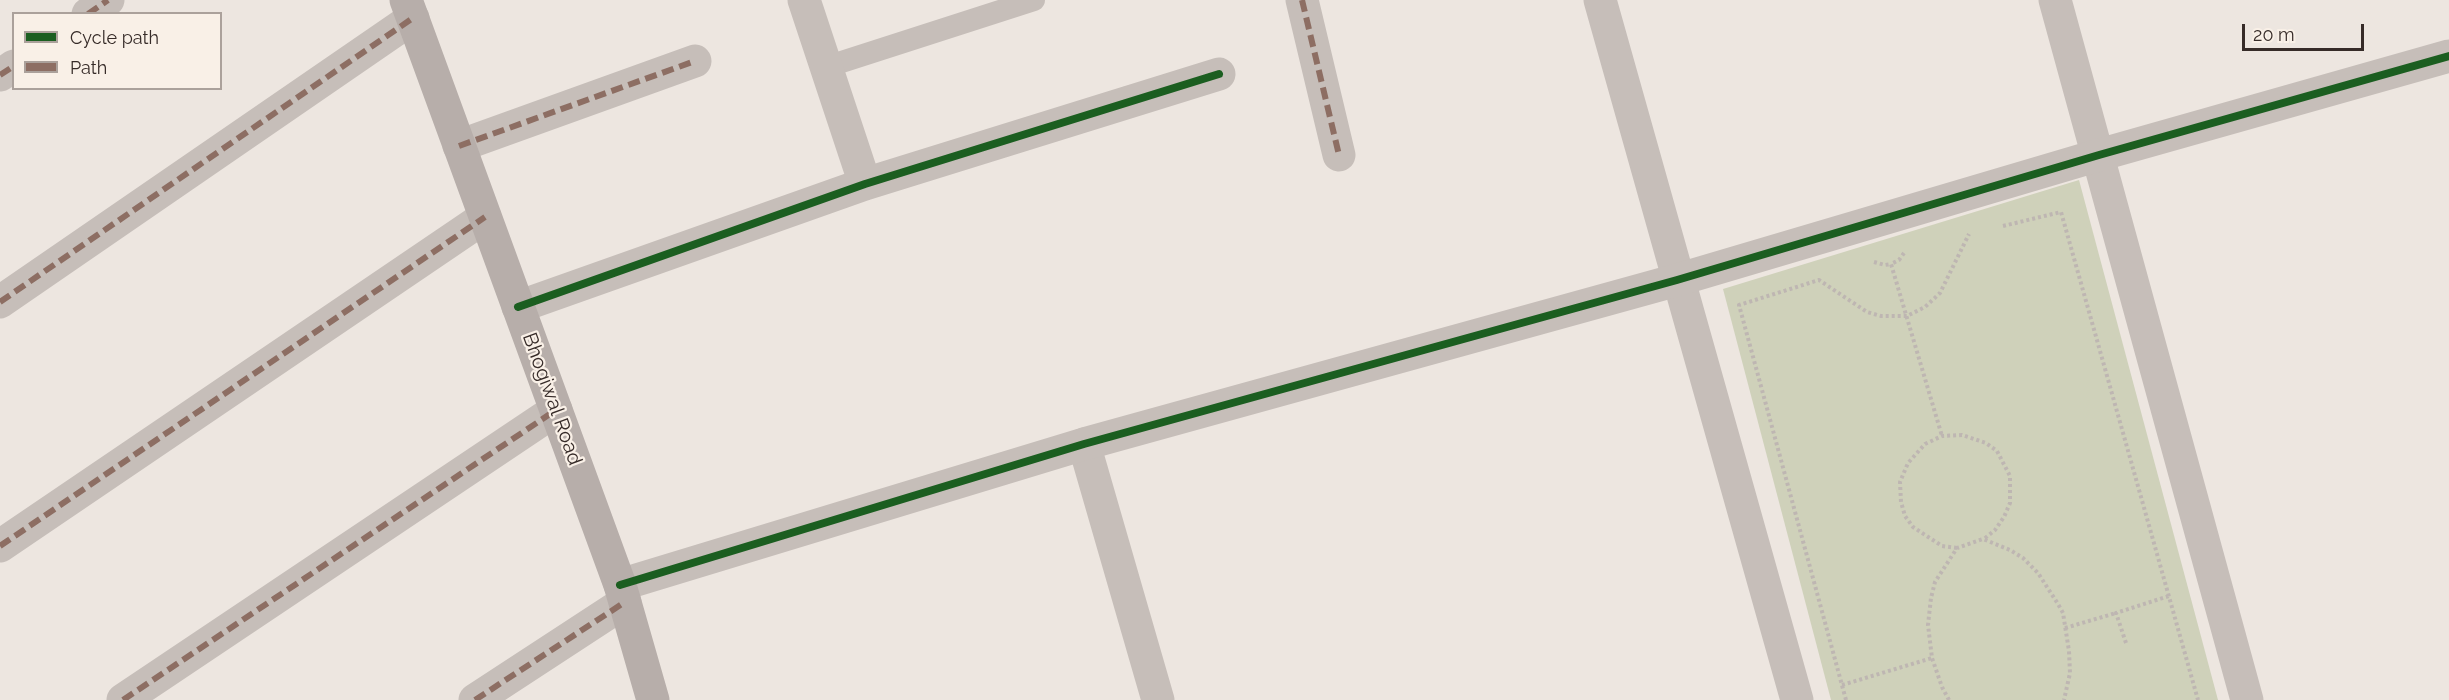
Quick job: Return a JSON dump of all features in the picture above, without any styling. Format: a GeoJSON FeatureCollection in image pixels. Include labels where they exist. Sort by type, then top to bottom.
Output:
{"type":"FeatureCollection","features":[{"type":"Feature","properties":{"kind":"main road","name":"Bhogiwal Road"},"geometry":{"type":"LineString","coordinates":[[409,9],[623,593],[653,700]]}},
{"type":"Feature","properties":{"kind":"street"},"geometry":{"type":"LineString","coordinates":[[91,12],[108,0]]}},
{"type":"Feature","properties":{"kind":"street"},"geometry":{"type":"LineString","coordinates":[[804,0],[865,184]]}},
{"type":"Feature","properties":{"kind":"street"},"geometry":{"type":"LineString","coordinates":[[1302,0],[1339,155]]}},
{"type":"Feature","properties":{"kind":"street"},"geometry":{"type":"LineString","coordinates":[[1600,0],[1788,698]]}},
{"type":"Feature","properties":{"kind":"street"},"geometry":{"type":"LineString","coordinates":[[2055,0],[2247,700]]}},
{"type":"Feature","properties":{"kind":"street"},"geometry":{"type":"LineString","coordinates":[[0,302],[409,9]]}},
{"type":"Feature","properties":{"kind":"street"},"geometry":{"type":"LineString","coordinates":[[475,700],[623,593],[1084,444],[1677,280],[2099,155],[2449,56]]}},
{"type":"Feature","properties":{"kind":"street"},"geometry":{"type":"LineString","coordinates":[[459,146],[695,60]]}},
{"type":"Feature","properties":{"kind":"street"},"geometry":{"type":"LineString","coordinates":[[518,307],[865,184],[1219,74]]}},
{"type":"Feature","properties":{"kind":"street"},"geometry":{"type":"LineString","coordinates":[[0,546],[485,217]]}},
{"type":"Feature","properties":{"kind":"street"},"geometry":{"type":"LineString","coordinates":[[123,700],[556,410]]}},
{"type":"Feature","properties":{"kind":"street"},"geometry":{"type":"LineString","coordinates":[[1084,444],[1158,700]]}},
{"type":"Feature","properties":{"kind":"lane"},"geometry":{"type":"LineString","coordinates":[[826,67],[1034,0]]}},
{"type":"Feature","properties":{"kind":"path"},"geometry":{"type":"LineString","coordinates":[[1992,228],[2061,212],[2198,700]]}},
{"type":"Feature","properties":{"kind":"path"},"geometry":{"type":"LineString","coordinates":[[1901,214],[1907,246],[1899,260],[1891,264],[1942,436]]}},
{"type":"Feature","properties":{"kind":"path"},"geometry":{"type":"LineString","coordinates":[[1846,700],[1739,305],[1819,280],[1867,312],[1881,316],[1907,316],[1925,307],[1940,293],[1969,234],[1980,231]]}},
{"type":"Feature","properties":{"kind":"path"},"geometry":{"type":"LineString","coordinates":[[1942,436],[1975,437],[1986,443],[1997,451],[2010,476],[2011,495],[2007,510],[1995,530],[1983,539],[1957,548],[1942,546],[1919,532],[1905,516],[1901,502],[1900,482],[1908,463],[1925,444],[1942,436]]}},
{"type":"Feature","properties":{"kind":"path"},"geometry":{"type":"LineString","coordinates":[[1983,539],[2023,558],[2038,573],[2058,603],[2063,613],[2070,673],[2064,700]]}},
{"type":"Feature","properties":{"kind":"path"},"geometry":{"type":"LineString","coordinates":[[1949,700],[1932,658],[1928,625],[1935,582],[1957,548]]}},
{"type":"Feature","properties":{"kind":"path"},"geometry":{"type":"LineString","coordinates":[[2065,628],[2169,596]]}},
{"type":"Feature","properties":{"kind":"path"},"geometry":{"type":"LineString","coordinates":[[2116,613],[2126,643]]}},
{"type":"Feature","properties":{"kind":"path"},"geometry":{"type":"LineString","coordinates":[[1842,685],[1932,658]]}},
{"type":"Feature","properties":{"kind":"green space"},"geometry":{"type":"Polygon","coordinates":[[[2079,180],[2218,700],[1831,700],[1723,289],[2079,180]]]}},
{"type":"Feature","properties":{"kind":"marked path"},"geometry":{"type":"LineString","coordinates":[[91,12],[108,0]]}},
{"type":"Feature","properties":{"kind":"marked path"},"geometry":{"type":"LineString","coordinates":[[1302,0],[1339,155]]}},
{"type":"Feature","properties":{"kind":"marked path"},"geometry":{"type":"LineString","coordinates":[[0,302],[413,18]]}},
{"type":"Feature","properties":{"kind":"marked path"},"geometry":{"type":"LineString","coordinates":[[459,146],[695,61]]}},
{"type":"Feature","properties":{"kind":"marked path"},"geometry":{"type":"LineString","coordinates":[[0,75],[12,67]]}},
{"type":"Feature","properties":{"kind":"marked path"},"geometry":{"type":"LineString","coordinates":[[0,546],[485,217]]}},
{"type":"Feature","properties":{"kind":"marked path"},"geometry":{"type":"LineString","coordinates":[[123,700],[556,410]]}},
{"type":"Feature","properties":{"kind":"marked path"},"geometry":{"type":"LineString","coordinates":[[475,700],[625,602]]}},
{"type":"Feature","properties":{"kind":"cycle path"},"geometry":{"type":"LineString","coordinates":[[620,585],[1084,444],[1677,280],[2099,155],[2449,56]]}},
{"type":"Feature","properties":{"kind":"cycle path"},"geometry":{"type":"LineString","coordinates":[[518,307],[865,184],[1219,74]]}}]}
